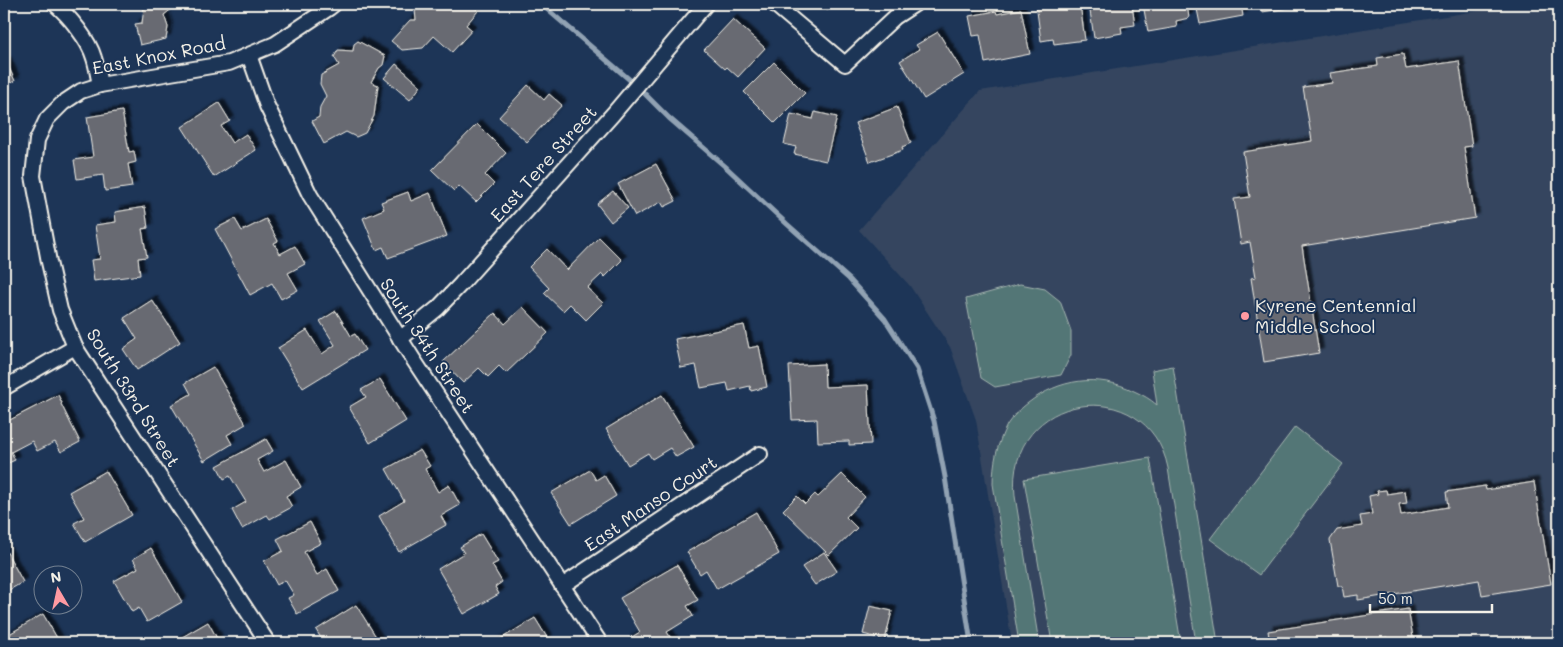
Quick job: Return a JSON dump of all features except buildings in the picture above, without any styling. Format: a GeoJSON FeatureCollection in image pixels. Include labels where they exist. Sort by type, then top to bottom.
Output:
{"type":"FeatureCollection","features":[{"type":"Feature","properties":{"kind":"street"},"geometry":{"type":"LineString","coordinates":[[55,4],[67,14],[79,30],[94,56],[100,85]]}},
{"type":"Feature","properties":{"kind":"street","name":"East Knox Road"},"geometry":{"type":"LineString","coordinates":[[48,119],[63,103],[81,91],[100,85],[229,63],[249,55],[275,44],[334,4]]}},
{"type":"Feature","properties":{"kind":"street","name":"East Tere Street"},"geometry":{"type":"LineString","coordinates":[[400,339],[438,308],[461,284],[613,114],[706,4]]}},
{"type":"Feature","properties":{"kind":"street"},"geometry":{"type":"LineString","coordinates":[[774,4],[844,64],[895,17],[915,4]]}},
{"type":"Feature","properties":{"kind":"street","name":"South 34th Street"},"geometry":{"type":"LineString","coordinates":[[249,55],[267,106],[310,195],[400,339],[600,643]]}},
{"type":"Feature","properties":{"kind":"street","name":"South 33rd Street"},"geometry":{"type":"LineString","coordinates":[[48,119],[37,140],[33,176],[60,310],[76,347],[268,643]]}},
{"type":"Feature","properties":{"kind":"street"},"geometry":{"type":"LineString","coordinates":[[4,388],[76,347]]}},
{"type":"Feature","properties":{"kind":"street","name":"East Manso Court"},"geometry":{"type":"LineString","coordinates":[[562,586],[760,454]]}},
{"type":"Feature","properties":{"kind":"shaded area","name":"Kyrene Centennial Middle School"},"geometry":{"type":"Polygon","coordinates":[[[1520,4],[1559,4],[1559,643],[1012,643],[976,420],[950,347],[910,286],[859,230],[980,91],[1520,4]]]}},
{"type":"Feature","properties":{"kind":"green space"},"geometry":{"type":"Polygon","coordinates":[[[1020,284],[1045,289],[1060,301],[1071,331],[1071,355],[1061,375],[995,387],[981,378],[966,299],[1020,284]]]}},
{"type":"Feature","properties":{"kind":"green space"},"geometry":{"type":"Polygon","coordinates":[[[1173,366],[1218,643],[1196,643],[1168,468],[1155,437],[1134,417],[1108,407],[1080,406],[1053,415],[1031,434],[1018,461],[1015,496],[1039,643],[1019,643],[993,484],[996,454],[1007,425],[1022,408],[1040,395],[1053,388],[1079,381],[1107,382],[1120,385],[1157,405],[1152,370],[1173,366]]]}},
{"type":"Feature","properties":{"kind":"green space"},"geometry":{"type":"Polygon","coordinates":[[[1295,427],[1343,464],[1259,575],[1210,539],[1295,427]]]}},
{"type":"Feature","properties":{"kind":"green space"},"geometry":{"type":"Polygon","coordinates":[[[1150,458],[1181,643],[1052,643],[1024,479],[1150,458]]]}},
{"type":"Feature","properties":{"kind":"waterway"},"geometry":{"type":"LineString","coordinates":[[541,4],[637,86],[669,118],[849,279],[885,319],[917,369],[934,421],[945,477],[971,643]]}},
{"type":"Feature","properties":{"kind":"place","name":"Kyrene Centennial Middle School"},"geometry":{"type":"Point","coordinates":[1245,316]}}]}
